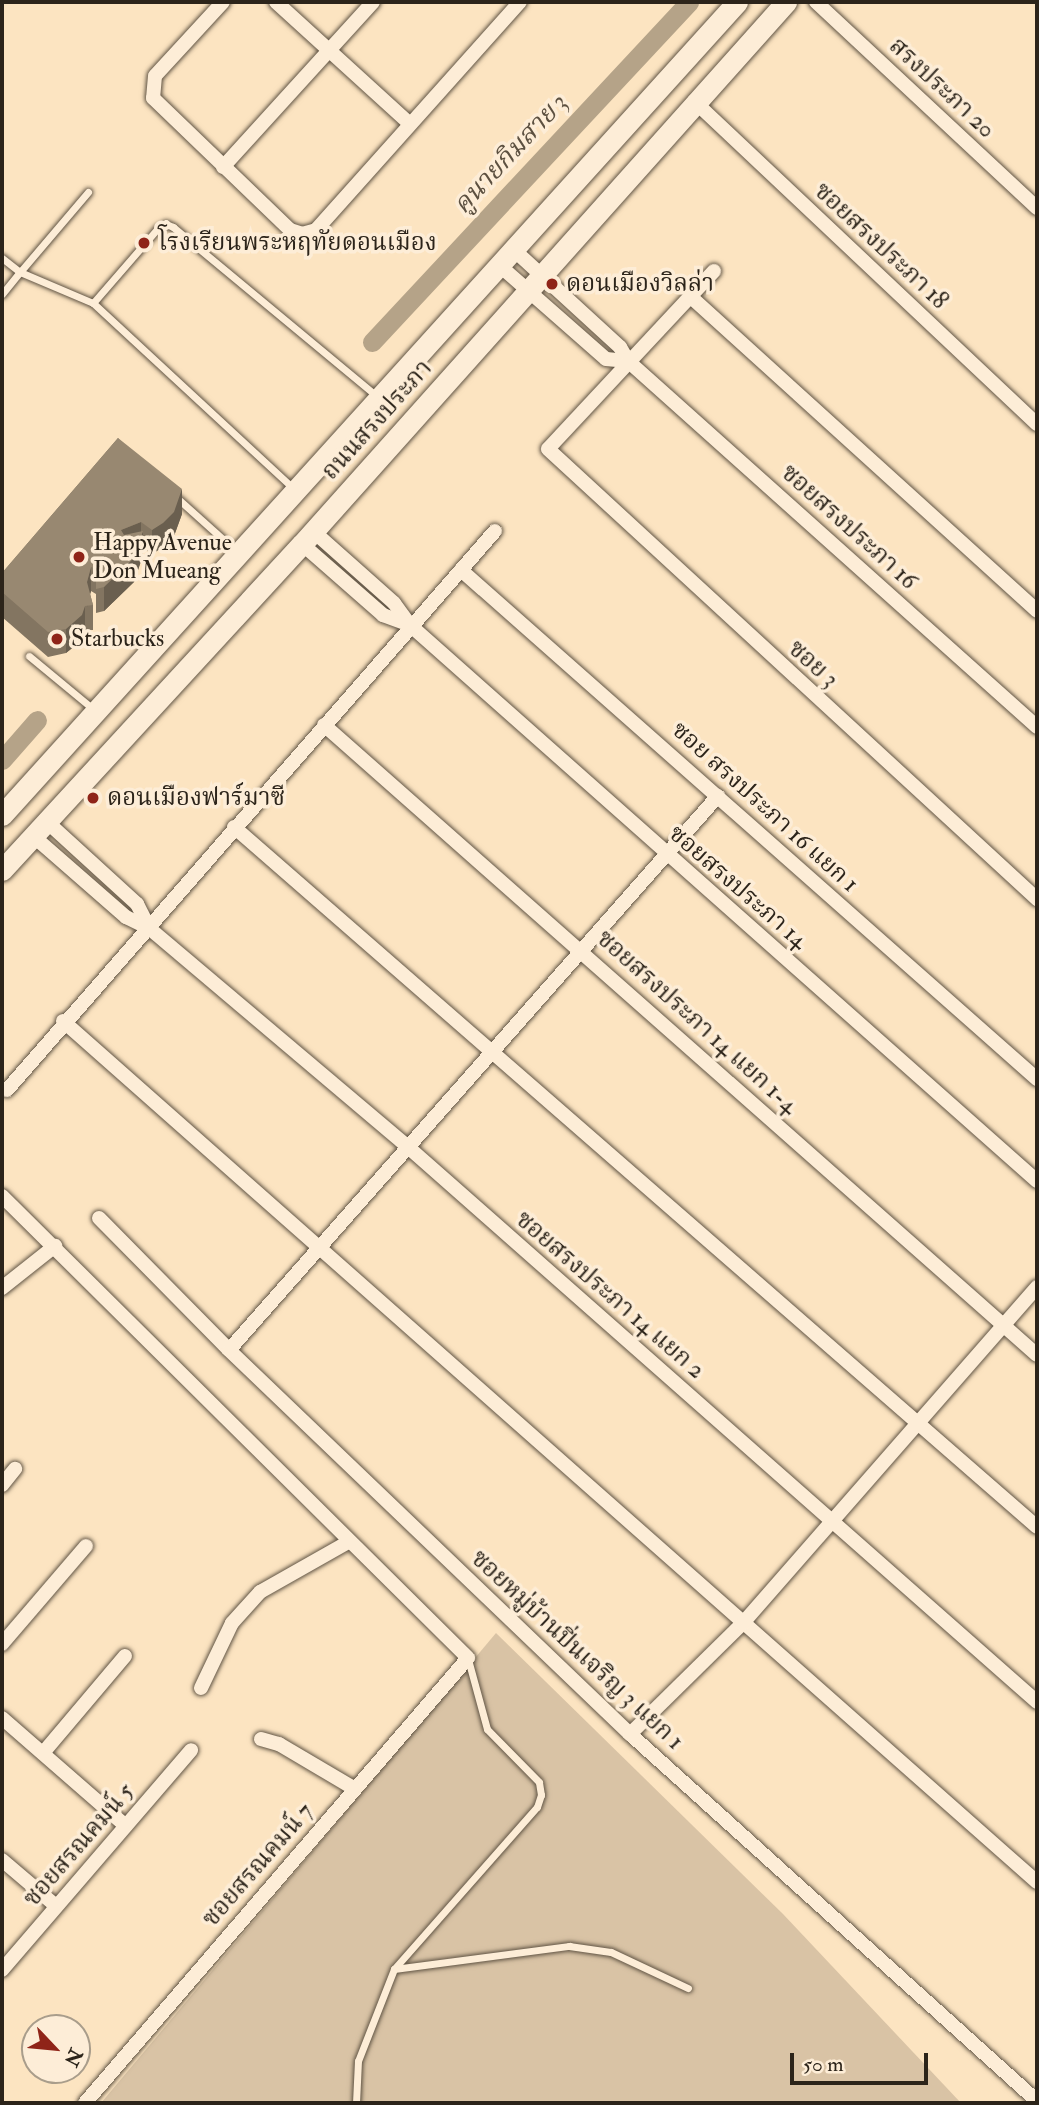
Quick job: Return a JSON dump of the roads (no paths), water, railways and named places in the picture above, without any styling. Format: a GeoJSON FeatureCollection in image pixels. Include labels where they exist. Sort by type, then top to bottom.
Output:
{"type":"FeatureCollection","features":[{"type":"Feature","properties":{"kind":"main road","name":"ถนนสรงประภา"},"geometry":{"type":"LineString","coordinates":[[2,815],[737,2]]}},
{"type":"Feature","properties":{"kind":"main road","name":"ถนนสรงประภา"},"geometry":{"type":"LineString","coordinates":[[2,870],[38,827],[307,537],[529,291],[694,101],[786,2]]}},
{"type":"Feature","properties":{"kind":"street"},"geometry":{"type":"LineString","coordinates":[[223,2],[151,87],[153,97],[290,230],[302,234],[316,230],[520,2]]}},
{"type":"Feature","properties":{"kind":"street"},"geometry":{"type":"LineString","coordinates":[[276,2],[410,124]]}},
{"type":"Feature","properties":{"kind":"street"},"geometry":{"type":"LineString","coordinates":[[223,167],[373,2]]}},
{"type":"Feature","properties":{"kind":"street","name":"สรงประภา 20"},"geometry":{"type":"LineString","coordinates":[[816,2],[1037,208]]}},
{"type":"Feature","properties":{"kind":"street","name":"ซอยสรงประภา 18"},"geometry":{"type":"LineString","coordinates":[[694,101],[1037,424]]}},
{"type":"Feature","properties":{"kind":"street"},"geometry":{"type":"LineString","coordinates":[[507,258],[543,274],[620,347],[628,361]]}},
{"type":"Feature","properties":{"kind":"street"},"geometry":{"type":"LineString","coordinates":[[507,258],[529,291],[606,359],[628,361]]}},
{"type":"Feature","properties":{"kind":"street"},"geometry":{"type":"LineString","coordinates":[[628,361],[714,271]]}},
{"type":"Feature","properties":{"kind":"street"},"geometry":{"type":"LineString","coordinates":[[691,298],[1037,611]]}},
{"type":"Feature","properties":{"kind":"street","name":"ซอย 3"},"geometry":{"type":"LineString","coordinates":[[628,361],[554,439],[548,449],[558,463],[1037,899]]}},
{"type":"Feature","properties":{"kind":"street","name":"ซอยสรงประภา 16"},"geometry":{"type":"LineString","coordinates":[[628,361],[1037,727]]}},
{"type":"Feature","properties":{"kind":"street"},"geometry":{"type":"LineString","coordinates":[[7,1090],[63,1021],[149,928],[410,625],[495,531]]}},
{"type":"Feature","properties":{"kind":"street","name":"ซอยสรงประภา 14"},"geometry":{"type":"LineString","coordinates":[[307,537],[394,603],[410,625],[1037,1181]]}},
{"type":"Feature","properties":{"kind":"street","name":"ซอย สรงประภา 16 แยก 1"},"geometry":{"type":"LineString","coordinates":[[461,570],[1037,1079]]}},
{"type":"Feature","properties":{"kind":"street","name":"ซอยสรงประภา 14 แยก 1-4"},"geometry":{"type":"LineString","coordinates":[[324,725],[583,950],[1037,1355]]}},
{"type":"Feature","properties":{"kind":"street"},"geometry":{"type":"LineString","coordinates":[[229,1350],[718,796]]}},
{"type":"Feature","properties":{"kind":"street","name":"ซอยสรงประภา 14 แยก 2"},"geometry":{"type":"LineString","coordinates":[[38,827],[137,904],[149,928],[408,1147],[1037,1702]]}},
{"type":"Feature","properties":{"kind":"street"},"geometry":{"type":"LineString","coordinates":[[234,827],[1037,1527]]}},
{"type":"Feature","properties":{"kind":"street"},"geometry":{"type":"LineString","coordinates":[[63,1021],[1037,1882]]}},
{"type":"Feature","properties":{"kind":"street"},"geometry":{"type":"LineString","coordinates":[[2,1196],[468,1658]]}},
{"type":"Feature","properties":{"kind":"street","name":"ซอยหมู่บ้านปิ่นเจริญ 3 แยก 1"},"geometry":{"type":"LineString","coordinates":[[99,1218],[229,1350],[630,1734],[1037,2101]]}},
{"type":"Feature","properties":{"kind":"street"},"geometry":{"type":"LineString","coordinates":[[2,1288],[55,1246]]}},
{"type":"Feature","properties":{"kind":"street"},"geometry":{"type":"LineString","coordinates":[[630,1734],[742,1624],[1037,1287]]}},
{"type":"Feature","properties":{"kind":"street"},"geometry":{"type":"LineString","coordinates":[[2,1485],[15,1469]]}},
{"type":"Feature","properties":{"kind":"street"},"geometry":{"type":"LineString","coordinates":[[201,1688],[232,1623],[260,1592],[350,1541]]}},
{"type":"Feature","properties":{"kind":"street"},"geometry":{"type":"LineString","coordinates":[[2,1644],[86,1546]]}},
{"type":"Feature","properties":{"kind":"street"},"geometry":{"type":"LineString","coordinates":[[43,1754],[125,1656]]}},
{"type":"Feature","properties":{"kind":"street","name":"ซอยสรณคมน์ 7"},"geometry":{"type":"LineString","coordinates":[[85,2103],[468,1658]]}},
{"type":"Feature","properties":{"kind":"street"},"geometry":{"type":"LineString","coordinates":[[2,1718],[126,1825]]}},
{"type":"Feature","properties":{"kind":"street"},"geometry":{"type":"LineString","coordinates":[[261,1739],[279,1744],[355,1788]]}},
{"type":"Feature","properties":{"kind":"street","name":"ซอยสรณคมน์ 5"},"geometry":{"type":"LineString","coordinates":[[2,1969],[191,1751]]}},
{"type":"Feature","properties":{"kind":"street"},"geometry":{"type":"LineString","coordinates":[[2,1860],[56,1906]]}},
{"type":"Feature","properties":{"kind":"lane"},"geometry":{"type":"LineString","coordinates":[[2,294],[89,192]]}},
{"type":"Feature","properties":{"kind":"lane"},"geometry":{"type":"LineString","coordinates":[[93,303],[158,228],[166,223],[378,397]]}},
{"type":"Feature","properties":{"kind":"lane"},"geometry":{"type":"LineString","coordinates":[[2,258],[20,272],[93,303],[296,491]]}},
{"type":"Feature","properties":{"kind":"lane"},"geometry":{"type":"LineString","coordinates":[[169,491],[239,554]]}},
{"type":"Feature","properties":{"kind":"lane"},"geometry":{"type":"LineString","coordinates":[[29,656],[96,711]]}},
{"type":"Feature","properties":{"kind":"lane"},"geometry":{"type":"LineString","coordinates":[[356,2103],[358,2061],[394,1969],[537,1807],[541,1795],[539,1782],[487,1729],[477,1678],[468,1658]]}},
{"type":"Feature","properties":{"kind":"lane"},"geometry":{"type":"LineString","coordinates":[[394,1969],[569,1946],[611,1952],[688,1988]]}},
{"type":"Feature","properties":{"kind":"waterway","name":"คูนายกิมสาย 3"},"geometry":{"type":"LineString","coordinates":[[372,342],[689,2]]}},
{"type":"Feature","properties":{"kind":"waterway","name":"คูนายกิมสาย 3"},"geometry":{"type":"LineString","coordinates":[[2,760],[37,720]]}},
{"type":"Feature","properties":{"kind":"place","name":"โรงเรียนพระหฤทัยดอนเมือง"},"geometry":{"type":"Point","coordinates":[144,243]}},
{"type":"Feature","properties":{"kind":"place","name":"ดอนเมืองวิลล่า"},"geometry":{"type":"Point","coordinates":[552,284]}},
{"type":"Feature","properties":{"kind":"place","name":"Happy Avenue Don Mueang"},"geometry":{"type":"Point","coordinates":[79,557]}},
{"type":"Feature","properties":{"kind":"place","name":"Starbucks"},"geometry":{"type":"Point","coordinates":[57,639]}},
{"type":"Feature","properties":{"kind":"place","name":"ดอนเมืองฟาร์มาซี"},"geometry":{"type":"Point","coordinates":[93,798]}}]}
